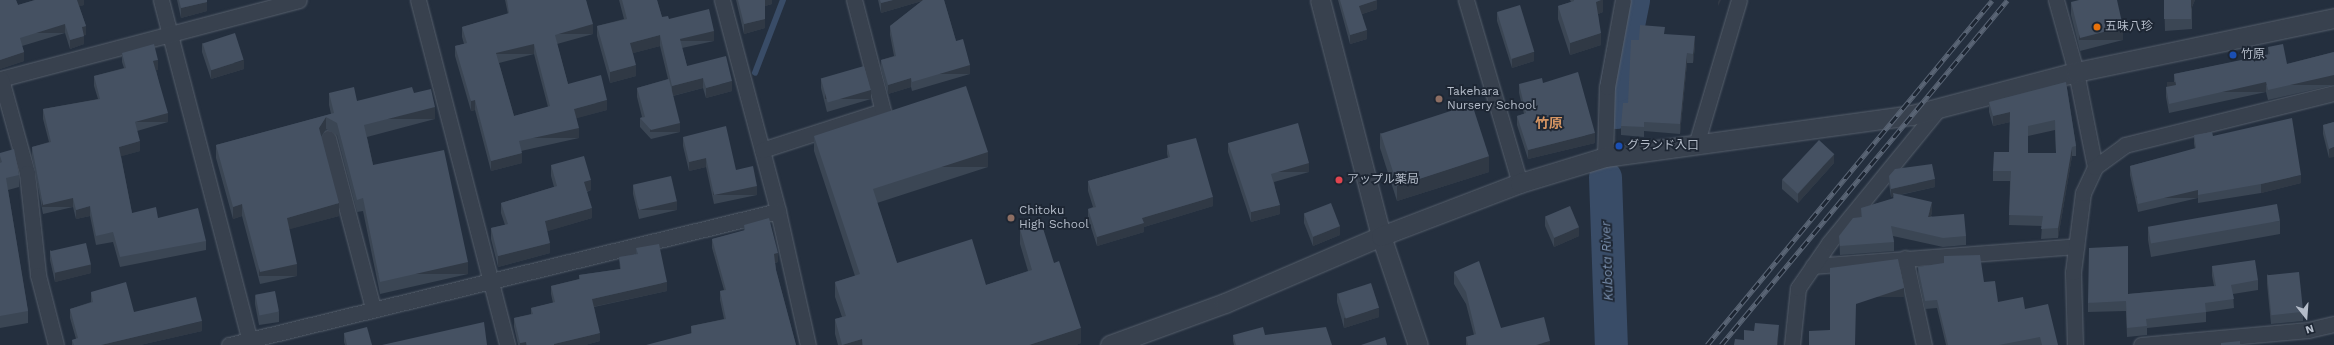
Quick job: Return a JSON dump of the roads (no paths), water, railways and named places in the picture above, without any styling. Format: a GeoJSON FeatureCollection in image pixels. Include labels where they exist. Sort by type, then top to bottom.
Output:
{"type":"FeatureCollection","features":[{"type":"Feature","properties":{"kind":"street"},"geometry":{"type":"LineString","coordinates":[[161,0],[250,342]]}},
{"type":"Feature","properties":{"kind":"street"},"geometry":{"type":"LineString","coordinates":[[56,345],[38,275],[27,173],[1,79],[169,33],[299,0]]}},
{"type":"Feature","properties":{"kind":"street"},"geometry":{"type":"LineString","coordinates":[[418,0],[507,345]]}},
{"type":"Feature","properties":{"kind":"street"},"geometry":{"type":"LineString","coordinates":[[722,0],[778,211],[808,345]]}},
{"type":"Feature","properties":{"kind":"street"},"geometry":{"type":"LineString","coordinates":[[762,150],[883,111],[854,0]]}},
{"type":"Feature","properties":{"kind":"street"},"geometry":{"type":"LineString","coordinates":[[1320,0],[1381,236],[1400,287],[1418,345]]}},
{"type":"Feature","properties":{"kind":"street"},"geometry":{"type":"LineString","coordinates":[[1466,0],[1520,183]]}},
{"type":"Feature","properties":{"kind":"street"},"geometry":{"type":"LineString","coordinates":[[1605,157],[1607,87],[1623,0]]}},
{"type":"Feature","properties":{"kind":"street"},"geometry":{"type":"LineString","coordinates":[[1696,145],[1739,0]]}},
{"type":"Feature","properties":{"kind":"street"},"geometry":{"type":"LineString","coordinates":[[2056,0],[2076,72],[2095,167]]}},
{"type":"Feature","properties":{"kind":"street"},"geometry":{"type":"LineString","coordinates":[[1110,345],[1225,303],[1381,236],[1520,183],[1605,157],[1872,123],[2076,72],[2334,18]]}},
{"type":"Feature","properties":{"kind":"street"},"geometry":{"type":"LineString","coordinates":[[2075,345],[2076,246],[2083,193],[2095,167],[2125,145],[2334,92]]}},
{"type":"Feature","properties":{"kind":"street"},"geometry":{"type":"LineString","coordinates":[[1792,345],[1798,288],[1813,266],[1940,107]]}},
{"type":"Feature","properties":{"kind":"street"},"geometry":{"type":"LineString","coordinates":[[328,138],[373,308]]}},
{"type":"Feature","properties":{"kind":"street"},"geometry":{"type":"LineString","coordinates":[[229,345],[250,342],[373,308],[490,279],[778,211]]}},
{"type":"Feature","properties":{"kind":"street"},"geometry":{"type":"LineString","coordinates":[[1813,266],[2076,246]]}},
{"type":"Feature","properties":{"kind":"street"},"geometry":{"type":"LineString","coordinates":[[1905,258],[1924,345]]}},
{"type":"Feature","properties":{"kind":"street"},"geometry":{"type":"LineString","coordinates":[[2141,345],[2308,330],[2334,324]]}},
{"type":"Feature","properties":{"kind":"waterway"},"geometry":{"type":"LineString","coordinates":[[755,73],[783,0]]}},
{"type":"Feature","properties":{"kind":"waterway","name":"Kubota River"},"geometry":{"type":"LineString","coordinates":[[1616,112],[1616,85],[1633,0]]}},
{"type":"Feature","properties":{"kind":"waterway","name":"Kubota River"},"geometry":{"type":"LineString","coordinates":[[1605,177],[1611,345]]}},
{"type":"Feature","properties":{"kind":"railway"},"geometry":{"type":"LineString","coordinates":[[1707,345],[1992,0]]}},
{"type":"Feature","properties":{"kind":"railway"},"geometry":{"type":"LineString","coordinates":[[1721,345],[2007,0]]}},
{"type":"Feature","properties":{"kind":"place","name":"五味八珍"},"geometry":{"type":"Point","coordinates":[2097,27]}},
{"type":"Feature","properties":{"kind":"place","name":"竹原"},"geometry":{"type":"Point","coordinates":[2233,55]}},
{"type":"Feature","properties":{"kind":"place","name":"Takehara Nursery School"},"geometry":{"type":"Point","coordinates":[1439,99]}},
{"type":"Feature","properties":{"kind":"place","name":"グランド入口"},"geometry":{"type":"Point","coordinates":[1619,146]}},
{"type":"Feature","properties":{"kind":"place","name":"アップル薬局"},"geometry":{"type":"Point","coordinates":[1339,180]}},
{"type":"Feature","properties":{"kind":"place","name":"Chitoku High School"},"geometry":{"type":"Point","coordinates":[1011,218]}},
{"type":"Feature","properties":{"kind":"district","name":"竹原"},"geometry":{"type":"Point","coordinates":[1549,123]}}]}
